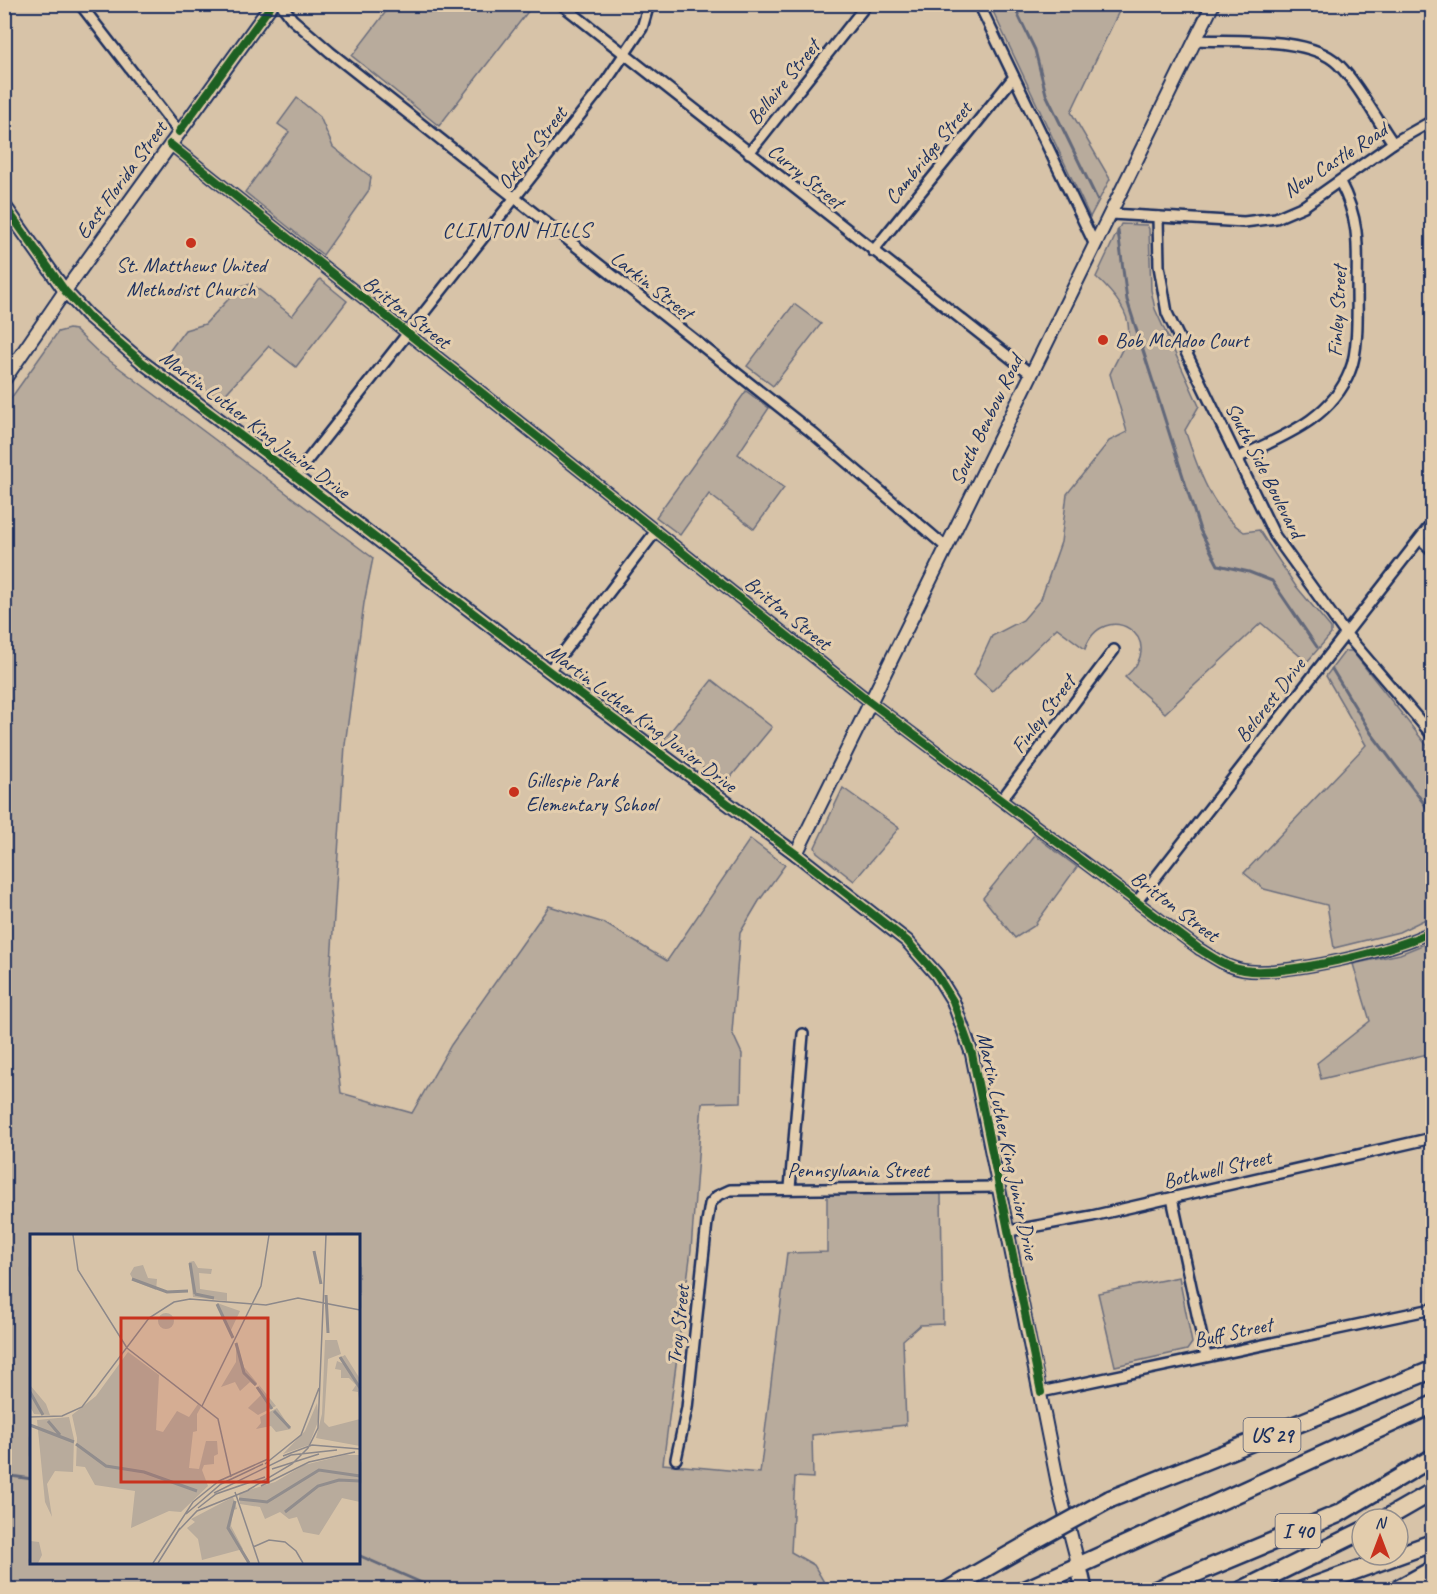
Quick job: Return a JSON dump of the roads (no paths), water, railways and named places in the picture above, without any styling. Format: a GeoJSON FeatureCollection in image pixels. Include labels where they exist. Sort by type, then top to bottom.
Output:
{"type":"FeatureCollection","features":[{"type":"Feature","properties":{"kind":"highway","name":"US 29"},"geometry":{"type":"LineString","coordinates":[[948,1590],[1110,1499],[1432,1370]]}},
{"type":"Feature","properties":{"kind":"highway"},"geometry":{"type":"LineString","coordinates":[[1025,1590],[1078,1563],[1223,1502],[1432,1404]]}},
{"type":"Feature","properties":{"kind":"highway","name":"I 40"},"geometry":{"type":"LineString","coordinates":[[1156,1590],[1338,1514],[1432,1458]]}},
{"type":"Feature","properties":{"kind":"highway"},"geometry":{"type":"LineString","coordinates":[[1406,1507],[1432,1492]]}},
{"type":"Feature","properties":{"kind":"highway","name":"I 40"},"geometry":{"type":"LineString","coordinates":[[1242,1590],[1350,1536]]}},
{"type":"Feature","properties":{"kind":"highway"},"geometry":{"type":"LineString","coordinates":[[1302,1590],[1432,1543]]}},
{"type":"Feature","properties":{"kind":"highway","name":"Martin Luther King Junior Drive"},"geometry":{"type":"LineString","coordinates":[[1078,1563],[1084,1590]]}},
{"type":"Feature","properties":{"kind":"highway"},"geometry":{"type":"LineString","coordinates":[[1396,1590],[1432,1569]]}},
{"type":"Feature","properties":{"kind":"main road","name":"East Florida Street"},"geometry":{"type":"LineString","coordinates":[[4,380],[64,291],[272,4]]}},
{"type":"Feature","properties":{"kind":"main road","name":"South Benbow Road"},"geometry":{"type":"LineString","coordinates":[[796,854],[869,701],[1213,4]]}},
{"type":"Feature","properties":{"kind":"main road","name":"Martin Luther King Junior Drive"},"geometry":{"type":"LineString","coordinates":[[4,205],[64,291],[87,315],[142,362],[296,476],[549,671],[796,854],[907,941],[937,975],[953,1001],[972,1054],[1060,1494],[1078,1563]]}},
{"type":"Feature","properties":{"kind":"street"},"geometry":{"type":"LineString","coordinates":[[80,4],[178,132]]}},
{"type":"Feature","properties":{"kind":"street","name":"Larkin Street"},"geometry":{"type":"LineString","coordinates":[[281,4],[292,19],[330,52],[514,200],[810,431],[946,547]]}},
{"type":"Feature","properties":{"kind":"street","name":"Curry Street"},"geometry":{"type":"LineString","coordinates":[[561,4],[1031,374]]}},
{"type":"Feature","properties":{"kind":"street","name":"Oxford Street"},"geometry":{"type":"LineString","coordinates":[[296,476],[625,56],[642,28],[649,4]]}},
{"type":"Feature","properties":{"kind":"street","name":"Bellaire Street"},"geometry":{"type":"LineString","coordinates":[[749,153],[867,4]]}},
{"type":"Feature","properties":{"kind":"street"},"geometry":{"type":"LineString","coordinates":[[979,4],[1012,78],[1095,245]]}},
{"type":"Feature","properties":{"kind":"street"},"geometry":{"type":"LineString","coordinates":[[1196,40],[1300,46],[1324,53],[1344,71],[1393,144]]}},
{"type":"Feature","properties":{"kind":"street","name":"Cambridge Street"},"geometry":{"type":"LineString","coordinates":[[873,251],[1012,78]]}},
{"type":"Feature","properties":{"kind":"street","name":"New Castle Road"},"geometry":{"type":"LineString","coordinates":[[1111,214],[1244,222],[1276,218],[1304,206],[1393,144],[1432,121]]}},
{"type":"Feature","properties":{"kind":"street","name":"Britton Street"},"geometry":{"type":"LineString","coordinates":[[170,144],[406,335],[869,701],[1138,900],[1198,948],[1222,963],[1250,971],[1266,972],[1299,968],[1400,945],[1432,931]]}},
{"type":"Feature","properties":{"kind":"street","name":"Finley Street"},"geometry":{"type":"LineString","coordinates":[[1237,458],[1307,425],[1340,390],[1351,370],[1357,302],[1358,234],[1353,205],[1340,182]]}},
{"type":"Feature","properties":{"kind":"street","name":"South Side Boulevard"},"geometry":{"type":"LineString","coordinates":[[1158,217],[1159,266],[1167,313],[1275,536],[1345,633],[1432,735]]}},
{"type":"Feature","properties":{"kind":"street","name":"Belcrest Drive"},"geometry":{"type":"LineString","coordinates":[[1138,900],[1432,523]]}},
{"type":"Feature","properties":{"kind":"street"},"geometry":{"type":"LineString","coordinates":[[549,671],[656,531]]}},
{"type":"Feature","properties":{"kind":"street"},"geometry":{"type":"LineString","coordinates":[[1420,539],[1432,550]]}},
{"type":"Feature","properties":{"kind":"street","name":"Finley Street"},"geometry":{"type":"LineString","coordinates":[[1002,799],[1114,650]]}},
{"type":"Feature","properties":{"kind":"street"},"geometry":{"type":"LineString","coordinates":[[790,1188],[803,1034]]}},
{"type":"Feature","properties":{"kind":"street","name":"Bothwell Street"},"geometry":{"type":"LineString","coordinates":[[1009,1231],[1173,1198],[1432,1138]]}},
{"type":"Feature","properties":{"kind":"street","name":"Pennsylvania Street"},"geometry":{"type":"LineString","coordinates":[[717,1196],[730,1190],[790,1188],[999,1187]]}},
{"type":"Feature","properties":{"kind":"street","name":"Troy Street"},"geometry":{"type":"LineString","coordinates":[[676,1459],[687,1408],[707,1222],[710,1204],[717,1196]]}},
{"type":"Feature","properties":{"kind":"street"},"geometry":{"type":"LineString","coordinates":[[1173,1198],[1206,1356]]}},
{"type":"Feature","properties":{"kind":"street","name":"Buff Street"},"geometry":{"type":"LineString","coordinates":[[1041,1392],[1432,1309]]}},
{"type":"Feature","properties":{"kind":"waterway"},"geometry":{"type":"LineString","coordinates":[[1013,4],[1035,50],[1046,94],[1097,199]]}},
{"type":"Feature","properties":{"kind":"waterway"},"geometry":{"type":"LineString","coordinates":[[1118,231],[1127,300],[1200,530],[1218,565],[1249,572],[1272,581],[1317,647]]}},
{"type":"Feature","properties":{"kind":"waterway"},"geometry":{"type":"LineString","coordinates":[[1332,669],[1371,733],[1432,814]]}},
{"type":"Feature","properties":{"kind":"waterway"},"geometry":{"type":"LineString","coordinates":[[4,1475],[30,1479]]}},
{"type":"Feature","properties":{"kind":"waterway"},"geometry":{"type":"LineString","coordinates":[[360,1556],[438,1590]]}},
{"type":"Feature","properties":{"kind":"place","name":"St. Matthews United Methodist Church"},"geometry":{"type":"Point","coordinates":[191,243]}},
{"type":"Feature","properties":{"kind":"place","name":"Bob McAdoo Court"},"geometry":{"type":"Point","coordinates":[1103,340]}},
{"type":"Feature","properties":{"kind":"place","name":"Gillespie Park Elementary School"},"geometry":{"type":"Point","coordinates":[514,792]}},
{"type":"Feature","properties":{"kind":"district","name":"CLINTON HILLS"},"geometry":{"type":"Point","coordinates":[517,229]}}]}
